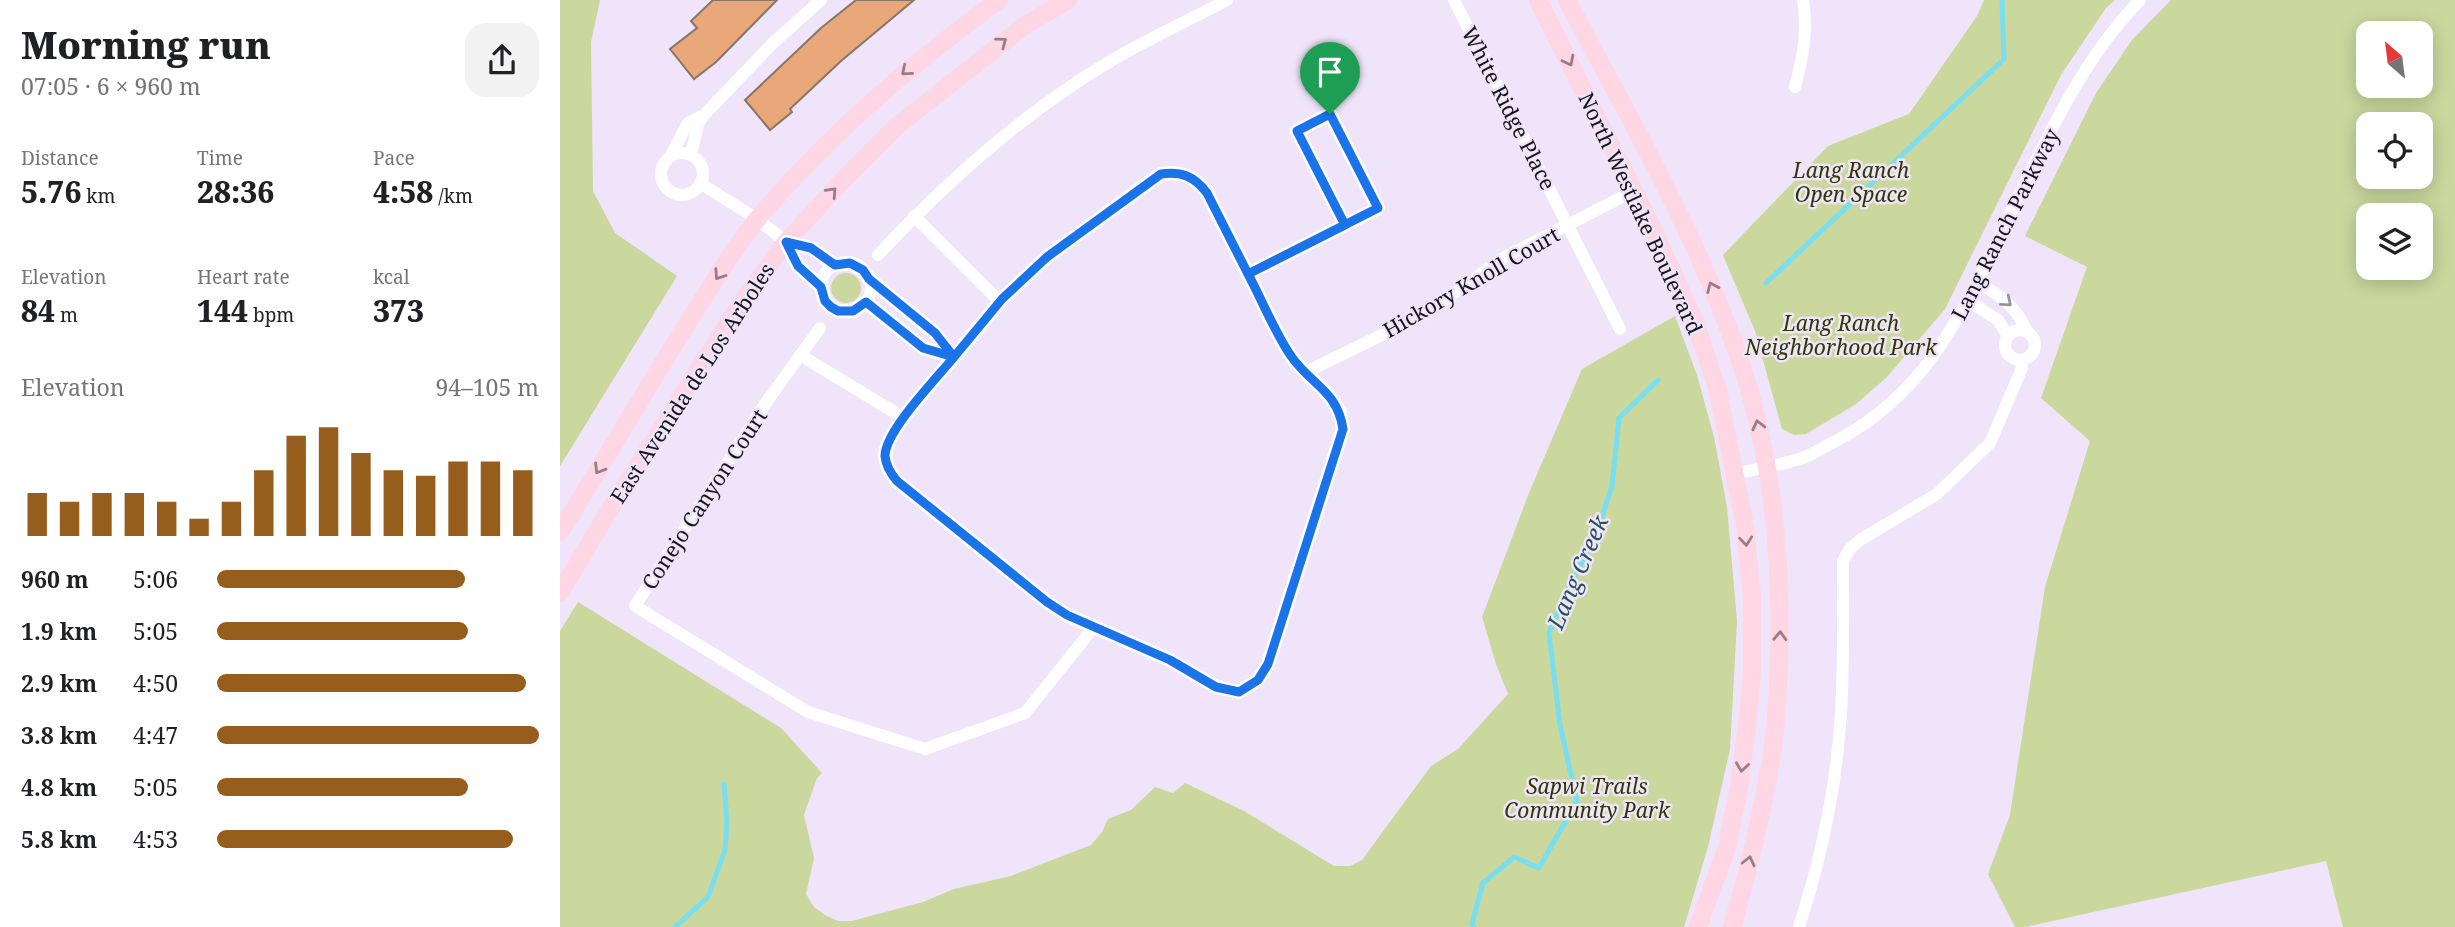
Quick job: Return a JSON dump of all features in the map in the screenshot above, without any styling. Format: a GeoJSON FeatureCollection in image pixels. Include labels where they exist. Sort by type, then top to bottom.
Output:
{"type":"FeatureCollection","features":[{"type":"Feature","properties":{"kind":"main road","name":"East Avenida de Los Arboles"},"geometry":{"type":"LineString","coordinates":[[560,532],[678,338],[757,219],[819,152],[875,98],[938,44],[999,0]]}},
{"type":"Feature","properties":{"kind":"main road","name":"East Avenida de Los Arboles"},"geometry":{"type":"LineString","coordinates":[[560,593],[741,303],[786,242],[897,126],[1024,26],[1068,0]]}},
{"type":"Feature","properties":{"kind":"main road","name":"North Westlake Boulevard"},"geometry":{"type":"LineString","coordinates":[[1538,0],[1634,191],[1695,322],[1718,391],[1745,526],[1752,597],[1751,685],[1739,786],[1727,847],[1698,927]]}},
{"type":"Feature","properties":{"kind":"main road","name":"North Westlake Boulevard"},"geometry":{"type":"LineString","coordinates":[[1567,0],[1688,231],[1745,375],[1767,467],[1777,544],[1780,611],[1774,745],[1759,821],[1732,927]]}},
{"type":"Feature","properties":{"kind":"street"},"geometry":{"type":"LineString","coordinates":[[691,155],[698,124],[705,115],[773,43],[821,0]]}},
{"type":"Feature","properties":{"kind":"street"},"geometry":{"type":"LineString","coordinates":[[878,255],[945,185],[1019,124],[1114,59],[1227,0]]}},
{"type":"Feature","properties":{"kind":"street","name":"White Ridge Place"},"geometry":{"type":"LineString","coordinates":[[1454,0],[1620,329]]}},
{"type":"Feature","properties":{"kind":"street"},"geometry":{"type":"LineString","coordinates":[[1795,87],[1804,52],[1806,20],[1803,0]]}},
{"type":"Feature","properties":{"kind":"street","name":"Lang Ranch Parkway"},"geometry":{"type":"LineString","coordinates":[[1735,474],[1804,457],[1853,431],[1878,415],[1924,369],[1942,347],[1977,282],[2074,90],[2119,22],[2140,0]]}},
{"type":"Feature","properties":{"kind":"street"},"geometry":{"type":"LineString","coordinates":[[1248,274],[1345,225],[1378,208],[1330,114],[1297,131],[1345,225]]}},
{"type":"Feature","properties":{"kind":"street"},"geometry":{"type":"LineString","coordinates":[[671,155],[691,155],[703,170],[700,183],[690,193],[676,194],[670,191],[665,186],[662,166],[688,123],[705,115]]}},
{"type":"Feature","properties":{"kind":"street"},"geometry":{"type":"LineString","coordinates":[[1173,172],[1187,175],[1207,193],[1290,356],[1341,411],[1343,429],[1268,664],[1258,680],[1239,692],[1216,687],[1170,660],[1067,615],[1047,602],[897,481],[888,469],[885,456],[889,439],[1000,302],[1047,257],[1161,174],[1173,172]]}},
{"type":"Feature","properties":{"kind":"street"},"geometry":{"type":"LineString","coordinates":[[700,183],[757,219],[786,242],[811,248],[835,265]]}},
{"type":"Feature","properties":{"kind":"street","name":"Hickory Knoll Court"},"geometry":{"type":"LineString","coordinates":[[1306,372],[1425,314],[1503,258],[1634,191]]}},
{"type":"Feature","properties":{"kind":"street"},"geometry":{"type":"LineString","coordinates":[[914,216],[1000,302]]}},
{"type":"Feature","properties":{"kind":"street"},"geometry":{"type":"LineString","coordinates":[[786,242],[798,266],[821,287],[825,301],[838,311],[853,311],[866,302],[871,289],[869,279]]}},
{"type":"Feature","properties":{"kind":"street"},"geometry":{"type":"LineString","coordinates":[[821,287],[825,274],[835,265],[857,265],[869,279],[935,333],[954,357]]}},
{"type":"Feature","properties":{"kind":"street"},"geometry":{"type":"LineString","coordinates":[[1977,282],[2014,308],[2026,331],[2034,338],[2035,348],[2030,357],[2021,361],[2008,355],[2004,345],[2008,336],[2017,330],[2026,331]]}},
{"type":"Feature","properties":{"kind":"street"},"geometry":{"type":"LineString","coordinates":[[1967,300],[1998,320],[2008,336]]}},
{"type":"Feature","properties":{"kind":"street"},"geometry":{"type":"LineString","coordinates":[[866,302],[923,348],[954,357]]}},
{"type":"Feature","properties":{"kind":"street","name":"Conejo Canyon Court"},"geometry":{"type":"LineString","coordinates":[[820,328],[765,404],[635,606],[808,712],[925,748],[1026,713],[1094,627]]}},
{"type":"Feature","properties":{"kind":"street"},"geometry":{"type":"LineString","coordinates":[[800,355],[904,418]]}},
{"type":"Feature","properties":{"kind":"street"},"geometry":{"type":"LineString","coordinates":[[1799,927],[1824,841],[1841,715],[1843,561],[1850,549],[1860,540],[1937,494],[1990,443],[2022,368],[2021,361]]}},
{"type":"Feature","properties":{"kind":"green space"},"geometry":{"type":"Polygon","coordinates":[[[560,0],[600,0],[591,42],[593,191],[615,233],[677,276],[560,466],[560,0]]]}},
{"type":"Feature","properties":{"kind":"green space","name":"Lang Ranch Neighborhood Park"},"geometry":{"type":"Polygon","coordinates":[[[1984,0],[2115,0],[2106,8],[2061,75],[1945,309],[1887,377],[1856,404],[1806,434],[1794,435],[1782,429],[1755,331],[1723,255],[1828,146],[1909,114],[1977,16],[1984,0]]]}},
{"type":"Feature","properties":{"kind":"green space"},"geometry":{"type":"Polygon","coordinates":[[[2171,0],[2455,0],[2455,927],[2343,927],[2326,861],[2025,927],[2015,927],[1988,874],[2010,815],[2045,587],[2090,441],[2041,398],[2087,267],[2025,236],[2096,93],[2132,40],[2171,0]]]}},
{"type":"Feature","properties":{"kind":"green space"},"geometry":{"type":"Polygon","coordinates":[[[846,273],[857,277],[861,288],[857,299],[846,303],[835,299],[831,288],[835,277],[846,273]]]}},
{"type":"Feature","properties":{"kind":"green space","name":"Sapwi Trails Community Park"},"geometry":{"type":"Polygon","coordinates":[[[1675,316],[1697,375],[1714,437],[1727,507],[1737,621],[1730,749],[1708,847],[1684,927],[560,927],[560,631],[578,602],[781,728],[822,773],[817,778],[804,815],[814,858],[806,894],[814,907],[838,921],[852,921],[923,902],[954,889],[1011,876],[1091,845],[1108,819],[1131,810],[1155,787],[1173,793],[1185,783],[1244,811],[1334,866],[1350,866],[1362,860],[1431,766],[1458,749],[1508,694],[1482,617],[1529,493],[1582,369],[1675,316]]]}},
{"type":"Feature","properties":{"kind":"building"},"geometry":{"type":"Polygon","coordinates":[[[713,0],[777,0],[716,62],[694,79],[670,49],[697,28],[691,21],[713,0]]]}},
{"type":"Feature","properties":{"kind":"building"},"geometry":{"type":"Polygon","coordinates":[[[856,0],[914,0],[841,61],[790,109],[792,112],[770,130],[745,100],[821,28],[856,0]]]}},
{"type":"Feature","properties":{"kind":"waterway","name":"Lang Creek"},"geometry":{"type":"LineString","coordinates":[[1766,283],[2004,59],[2002,0]]}},
{"type":"Feature","properties":{"kind":"waterway","name":"Lang Creek"},"geometry":{"type":"LineString","coordinates":[[1474,927],[1472,923],[1483,883],[1514,857],[1539,868],[1577,801],[1560,725],[1549,633],[1596,535],[1612,486],[1619,418],[1658,380]]}},
{"type":"Feature","properties":{"kind":"waterway"},"geometry":{"type":"LineString","coordinates":[[675,927],[708,897],[725,850],[727,822],[724,784]]}},
{"type":"Feature","properties":{"kind":"route"},"geometry":{"type":"LineString","coordinates":[[1330,114],[1297,131],[1345,225],[1248,274],[1290,356],[1341,411],[1343,429],[1268,664],[1258,680],[1239,692],[1216,687],[1170,660],[1067,615],[1047,602],[897,481],[888,469],[885,456],[889,439],[954,357],[923,348],[866,302],[853,311],[838,311],[831,307],[825,301],[821,287],[798,266],[786,242],[811,248],[835,265],[857,265],[869,279],[935,333],[954,357],[1002,299],[1047,257],[1161,174],[1173,172],[1187,175],[1199,183],[1207,193],[1248,274],[1378,208],[1330,114]]}},
{"type":"Feature","properties":{"kind":"park label","name":"Lang Ranch Open Space"},"geometry":{"type":"Point","coordinates":[1851,182]}}]}
